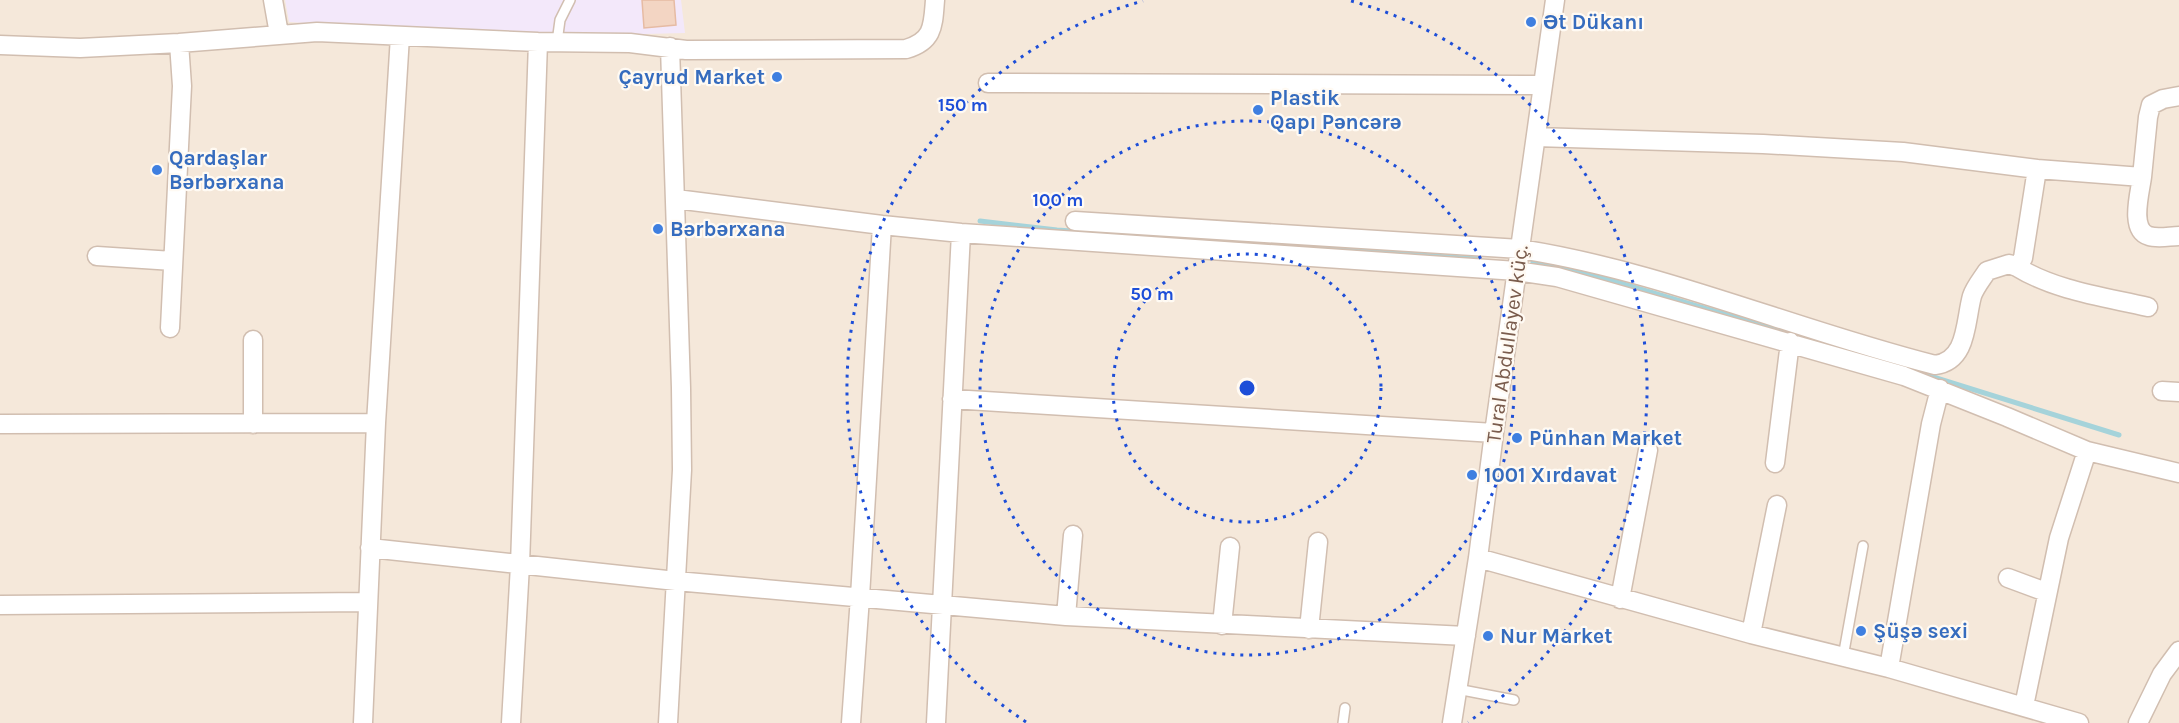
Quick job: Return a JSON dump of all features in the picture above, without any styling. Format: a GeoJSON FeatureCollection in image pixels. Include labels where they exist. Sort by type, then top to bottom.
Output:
{"type":"FeatureCollection","features":[{"type":"Feature","properties":{"kind":"street"},"geometry":{"type":"LineString","coordinates":[[273,0],[279,34]]}},
{"type":"Feature","properties":{"kind":"street"},"geometry":{"type":"LineString","coordinates":[[0,45],[80,48],[317,32],[538,42],[630,43],[670,48],[721,50],[906,49],[918,46],[925,41],[931,30],[935,0]]}},
{"type":"Feature","properties":{"kind":"street","name":"Tural Abdullayev küç."},"geometry":{"type":"LineString","coordinates":[[1452,723],[1478,558],[1555,0]]}},
{"type":"Feature","properties":{"kind":"street"},"geometry":{"type":"LineString","coordinates":[[363,723],[376,423],[400,36]]}},
{"type":"Feature","properties":{"kind":"street"},"geometry":{"type":"LineString","coordinates":[[511,723],[520,565],[538,42]]}},
{"type":"Feature","properties":{"kind":"street"},"geometry":{"type":"LineString","coordinates":[[170,328],[182,86],[179,43]]}},
{"type":"Feature","properties":{"kind":"street"},"geometry":{"type":"LineString","coordinates":[[668,723],[682,459],[670,48]]}},
{"type":"Feature","properties":{"kind":"street"},"geometry":{"type":"LineString","coordinates":[[988,83],[1543,85]]}},
{"type":"Feature","properties":{"kind":"street"},"geometry":{"type":"LineString","coordinates":[[2179,96],[2163,99],[2151,105],[2137,221],[2141,231],[2150,236],[2179,236]]}},
{"type":"Feature","properties":{"kind":"street"},"geometry":{"type":"LineString","coordinates":[[1536,137],[1763,144],[1903,152],[2037,169],[2142,177]]}},
{"type":"Feature","properties":{"kind":"street"},"geometry":{"type":"LineString","coordinates":[[2017,267],[2023,258],[2026,246],[2037,169]]}},
{"type":"Feature","properties":{"kind":"street"},"geometry":{"type":"LineString","coordinates":[[676,199],[961,233],[1517,271],[1557,277],[1904,376],[2087,451],[2179,473]]}},
{"type":"Feature","properties":{"kind":"street"},"geometry":{"type":"LineString","coordinates":[[1075,221],[1520,249],[1568,257],[1668,284],[1935,365],[1947,364],[1955,357],[1962,345],[1973,293],[1987,271],[2009,264],[2032,276],[2063,287],[2148,307]]}},
{"type":"Feature","properties":{"kind":"street"},"geometry":{"type":"LineString","coordinates":[[851,723],[861,597],[882,225]]}},
{"type":"Feature","properties":{"kind":"street"},"geometry":{"type":"LineString","coordinates":[[936,723],[961,233]]}},
{"type":"Feature","properties":{"kind":"street"},"geometry":{"type":"LineString","coordinates":[[97,256],[173,261]]}},
{"type":"Feature","properties":{"kind":"street"},"geometry":{"type":"LineString","coordinates":[[253,340],[254,424]]}},
{"type":"Feature","properties":{"kind":"street"},"geometry":{"type":"LineString","coordinates":[[1775,463],[1790,342]]}},
{"type":"Feature","properties":{"kind":"street"},"geometry":{"type":"LineString","coordinates":[[1889,668],[1931,424],[1940,389]]}},
{"type":"Feature","properties":{"kind":"street"},"geometry":{"type":"LineString","coordinates":[[952,399],[1494,433]]}},
{"type":"Feature","properties":{"kind":"street"},"geometry":{"type":"LineString","coordinates":[[0,424],[376,423]]}},
{"type":"Feature","properties":{"kind":"street"},"geometry":{"type":"LineString","coordinates":[[1620,599],[1648,450]]}},
{"type":"Feature","properties":{"kind":"street"},"geometry":{"type":"LineString","coordinates":[[2024,706],[2059,538],[2087,451]]}},
{"type":"Feature","properties":{"kind":"street"},"geometry":{"type":"LineString","coordinates":[[1751,634],[1777,505]]}},
{"type":"Feature","properties":{"kind":"street"},"geometry":{"type":"LineString","coordinates":[[1066,616],[1073,535]]}},
{"type":"Feature","properties":{"kind":"street"},"geometry":{"type":"LineString","coordinates":[[1309,629],[1318,542]]}},
{"type":"Feature","properties":{"kind":"street"},"geometry":{"type":"LineString","coordinates":[[1222,625],[1230,547]]}},
{"type":"Feature","properties":{"kind":"street"},"geometry":{"type":"LineString","coordinates":[[370,548],[676,581],[1066,616],[1466,636]]}},
{"type":"Feature","properties":{"kind":"street"},"geometry":{"type":"LineString","coordinates":[[1478,558],[1620,599],[1889,668],[2079,723]]}},
{"type":"Feature","properties":{"kind":"street"},"geometry":{"type":"LineString","coordinates":[[2008,578],[2046,592]]}},
{"type":"Feature","properties":{"kind":"street"},"geometry":{"type":"LineString","coordinates":[[0,605],[367,602]]}},
{"type":"Feature","properties":{"kind":"street"},"geometry":{"type":"LineString","coordinates":[[2138,723],[2162,674],[2179,651]]}},
{"type":"Feature","properties":{"kind":"lane"},"geometry":{"type":"LineString","coordinates":[[557,42],[560,20],[570,0]]}},
{"type":"Feature","properties":{"kind":"lane"},"geometry":{"type":"LineString","coordinates":[[1843,657],[1863,546]]}},
{"type":"Feature","properties":{"kind":"lane"},"geometry":{"type":"LineString","coordinates":[[1457,689],[1514,700]]}},
{"type":"Feature","properties":{"kind":"lane"},"geometry":{"type":"LineString","coordinates":[[1343,723],[1345,708]]}},
{"type":"Feature","properties":{"kind":"shaded area"},"geometry":{"type":"Polygon","coordinates":[[[0,0],[2179,0],[2179,723],[0,723],[0,0]]]}},
{"type":"Feature","properties":{"kind":"shaded area"},"geometry":{"type":"Polygon","coordinates":[[[285,0],[681,0],[685,33],[525,37],[289,22],[285,0]]]}},
{"type":"Feature","properties":{"kind":"building"},"geometry":{"type":"Polygon","coordinates":[[[642,0],[674,0],[676,25],[644,28],[642,0]]]}},
{"type":"Feature","properties":{"kind":"waterway"},"geometry":{"type":"LineString","coordinates":[[980,221],[1057,230],[1477,259]]}},
{"type":"Feature","properties":{"kind":"waterway"},"geometry":{"type":"LineString","coordinates":[[1533,262],[1603,278],[1862,355]]}},
{"type":"Feature","properties":{"kind":"waterway"},"geometry":{"type":"LineString","coordinates":[[1917,372],[2119,435]]}},
{"type":"Feature","properties":{"kind":"place","name":"Ət Dükanı"},"geometry":{"type":"Point","coordinates":[1531,22]}},
{"type":"Feature","properties":{"kind":"place","name":"Çayrud Market"},"geometry":{"type":"Point","coordinates":[777,77]}},
{"type":"Feature","properties":{"kind":"place","name":"Plastik Qapı Pəncərə"},"geometry":{"type":"Point","coordinates":[1258,110]}},
{"type":"Feature","properties":{"kind":"place","name":"Qardaşlar Bərbərxana"},"geometry":{"type":"Point","coordinates":[157,170]}},
{"type":"Feature","properties":{"kind":"place","name":"Bərbərxana"},"geometry":{"type":"Point","coordinates":[658,229]}},
{"type":"Feature","properties":{"kind":"place","name":"Pünhan Market"},"geometry":{"type":"Point","coordinates":[1517,438]}},
{"type":"Feature","properties":{"kind":"place","name":"1001 Xırdavat"},"geometry":{"type":"Point","coordinates":[1472,475]}},
{"type":"Feature","properties":{"kind":"place","name":"Şüşə sexi"},"geometry":{"type":"Point","coordinates":[1861,631]}},
{"type":"Feature","properties":{"kind":"place","name":"Nur Market"},"geometry":{"type":"Point","coordinates":[1488,636]}}]}
